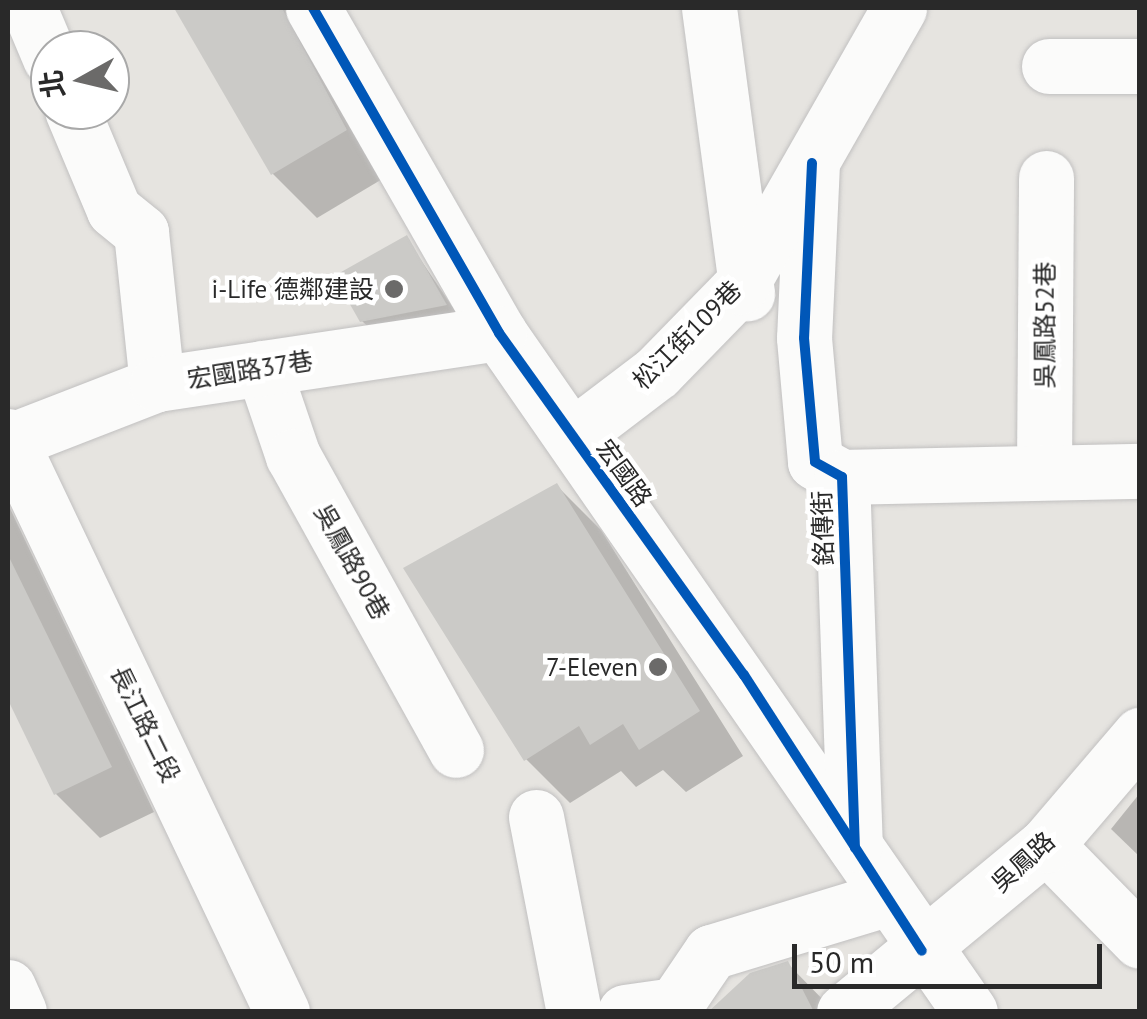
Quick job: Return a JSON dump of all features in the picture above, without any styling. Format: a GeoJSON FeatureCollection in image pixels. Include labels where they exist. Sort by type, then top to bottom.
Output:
{"type":"FeatureCollection","features":[{"type":"Feature","properties":{"kind":"street","name":"宏國路"},"geometry":{"type":"LineString","coordinates":[[313,8],[499,333],[922,950],[970,1012]]}},
{"type":"Feature","properties":{"kind":"street"},"geometry":{"type":"LineString","coordinates":[[709,8],[740,287],[804,338]]}},
{"type":"Feature","properties":{"kind":"street","name":"松江街109巷"},"geometry":{"type":"LineString","coordinates":[[572,436],[657,372],[740,287],[899,8]]}},
{"type":"Feature","properties":{"kind":"street"},"geometry":{"type":"LineString","coordinates":[[1049,66],[1140,66]]}},
{"type":"Feature","properties":{"kind":"street"},"geometry":{"type":"LineString","coordinates":[[80,130],[114,210],[141,232],[157,384]]}},
{"type":"Feature","properties":{"kind":"street","name":"銘傳街"},"geometry":{"type":"LineString","coordinates":[[812,163],[804,338],[815,462],[842,477],[855,848]]}},
{"type":"Feature","properties":{"kind":"street","name":"吳鳳路52巷"},"geometry":{"type":"LineString","coordinates":[[1044,471],[1046,178]]}},
{"type":"Feature","properties":{"kind":"street","name":"宏國路37巷"},"geometry":{"type":"LineString","coordinates":[[9,438],[157,384],[499,333]]}},
{"type":"Feature","properties":{"kind":"street","name":"吳鳳路90巷"},"geometry":{"type":"LineString","coordinates":[[263,368],[293,456],[456,750]]}},
{"type":"Feature","properties":{"kind":"street","name":"長江路二段"},"geometry":{"type":"LineString","coordinates":[[9,438],[282,1012]]}},
{"type":"Feature","properties":{"kind":"street"},"geometry":{"type":"LineString","coordinates":[[842,477],[1140,472]]}},
{"type":"Feature","properties":{"kind":"street","name":"吳鳳路"},"geometry":{"type":"LineString","coordinates":[[844,1012],[1046,845],[1140,735]]}},
{"type":"Feature","properties":{"kind":"street"},"geometry":{"type":"LineString","coordinates":[[536,817],[574,1012]]}},
{"type":"Feature","properties":{"kind":"street"},"geometry":{"type":"LineString","coordinates":[[1046,845],[1140,940]]}},
{"type":"Feature","properties":{"kind":"street"},"geometry":{"type":"LineString","coordinates":[[625,1012],[675,1005],[712,952],[889,898]]}},
{"type":"Feature","properties":{"kind":"street"},"geometry":{"type":"LineString","coordinates":[[8,987],[19,1012]]}},
{"type":"Feature","properties":{"kind":"building"},"geometry":{"type":"Polygon","coordinates":[[[174,8],[282,8],[347,130],[271,175],[174,8]]]}},
{"type":"Feature","properties":{"kind":"building","name":"i-Life 德鄰建設"},"geometry":{"type":"Polygon","coordinates":[[[407,235],[447,305],[360,322],[334,276],[407,235]]]}},
{"type":"Feature","properties":{"kind":"building"},"geometry":{"type":"Polygon","coordinates":[[[557,483],[700,711],[639,750],[623,724],[590,745],[579,726],[524,761],[403,568],[557,483]]]}},
{"type":"Feature","properties":{"kind":"building"},"geometry":{"type":"Polygon","coordinates":[[[8,555],[112,767],[54,795],[8,700],[8,555]]]}},
{"type":"Feature","properties":{"kind":"building"},"geometry":{"type":"Polygon","coordinates":[[[788,961],[814,1012],[708,1012],[750,973],[788,961]]]}},
{"type":"Feature","properties":{"kind":"cycle path"},"geometry":{"type":"LineString","coordinates":[[313,8],[499,333],[744,675],[922,951]]}},
{"type":"Feature","properties":{"kind":"cycle path"},"geometry":{"type":"LineString","coordinates":[[812,163],[804,338],[815,462],[842,477],[855,848]]}},
{"type":"Feature","properties":{"kind":"place","name":"i-Life 德鄰建設"},"geometry":{"type":"Point","coordinates":[394,289]}},
{"type":"Feature","properties":{"kind":"place","name":"7-Eleven"},"geometry":{"type":"Point","coordinates":[658,667]}}]}
